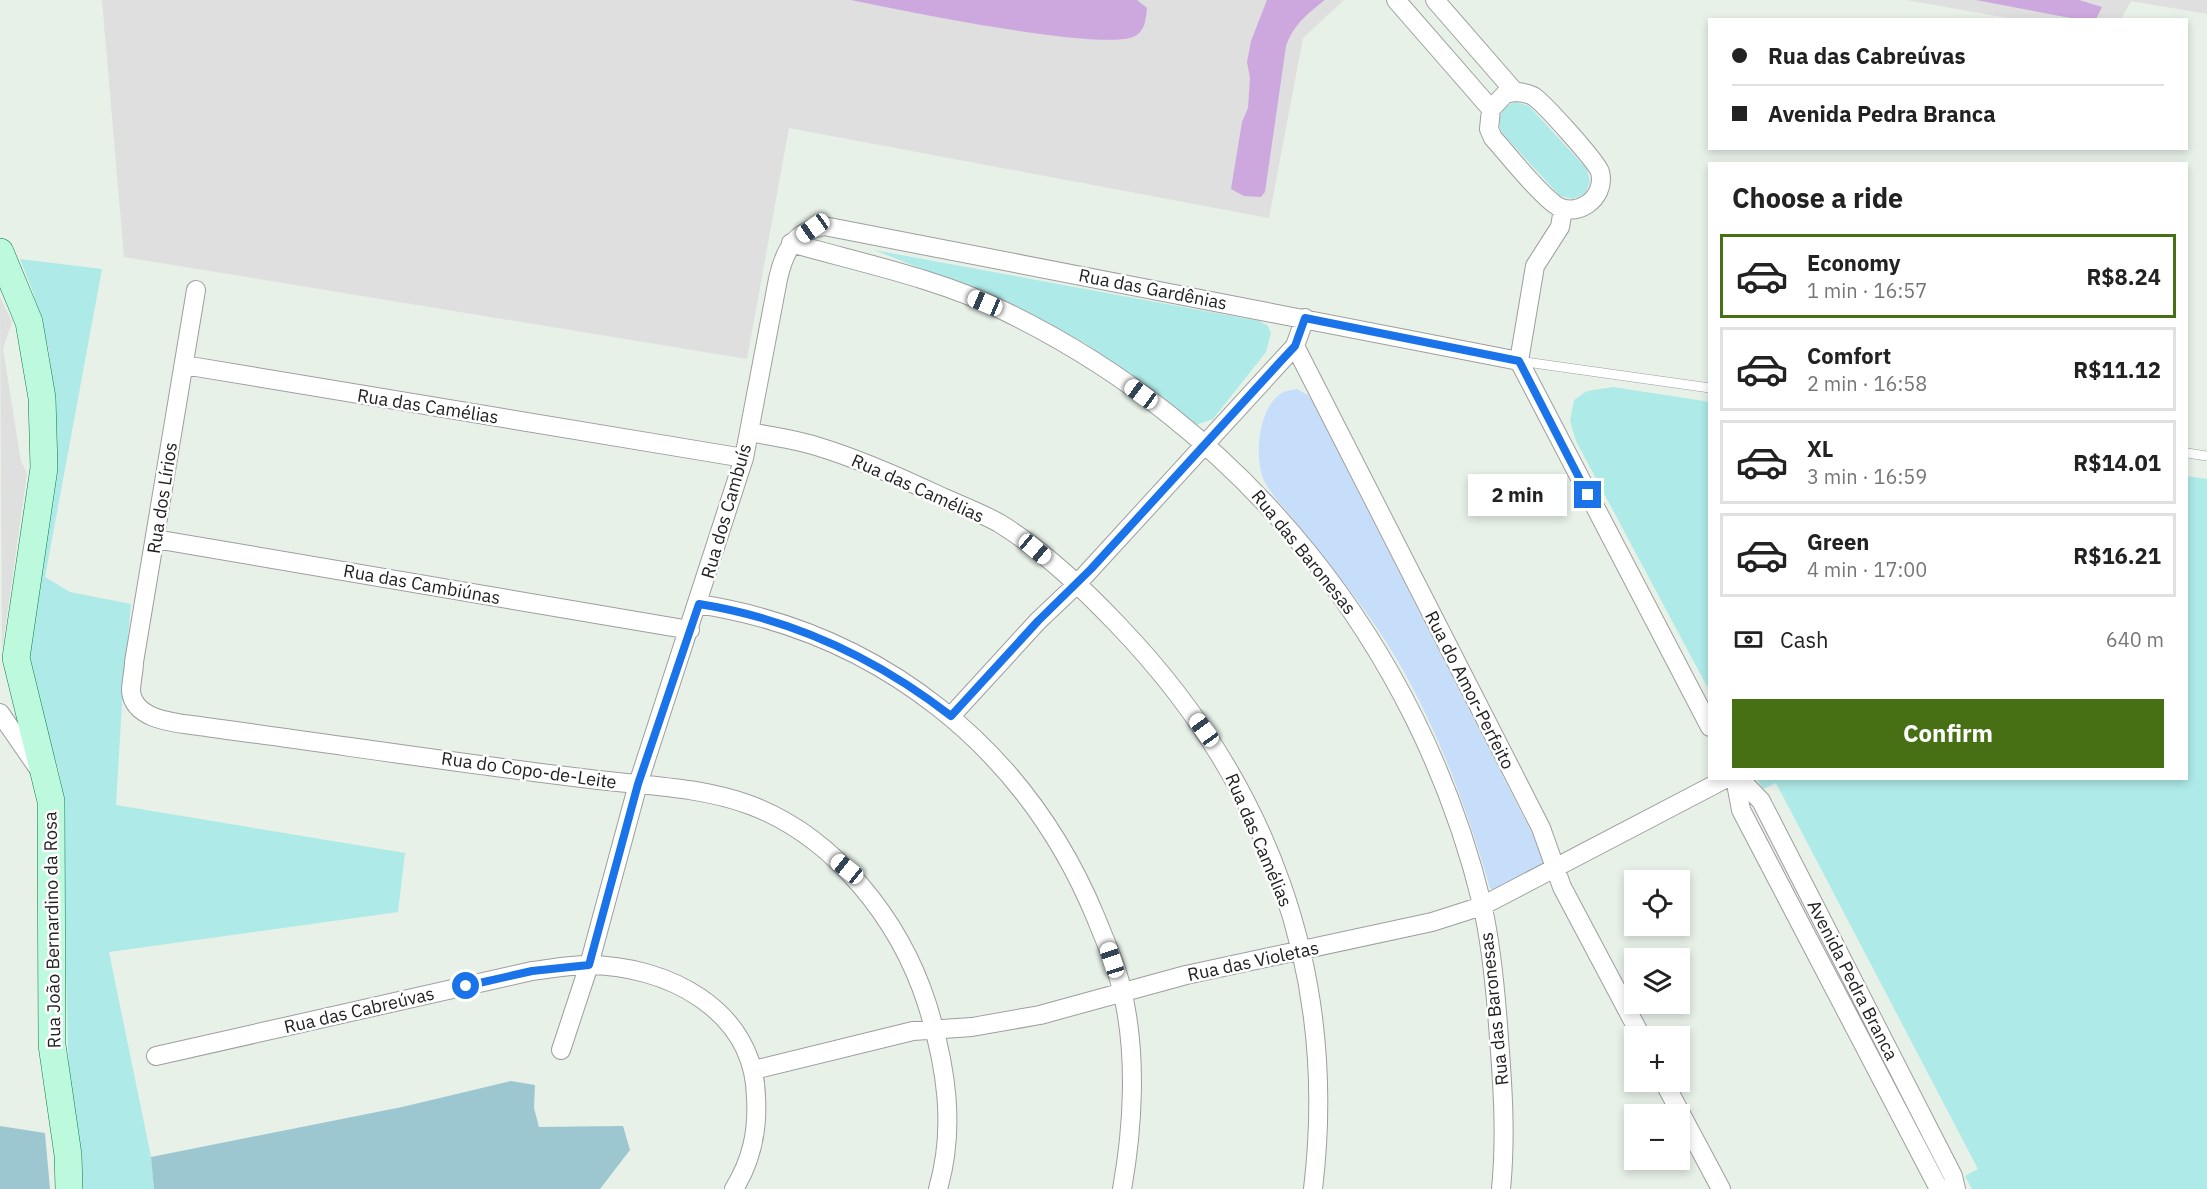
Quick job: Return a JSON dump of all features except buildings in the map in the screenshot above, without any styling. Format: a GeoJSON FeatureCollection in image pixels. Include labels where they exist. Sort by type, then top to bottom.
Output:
{"type":"FeatureCollection","features":[{"type":"Feature","properties":{"kind":"street"},"geometry":{"type":"LineString","coordinates":[[1396,0],[1491,109]]}},
{"type":"Feature","properties":{"kind":"street"},"geometry":{"type":"LineString","coordinates":[[1435,0],[1515,92]]}},
{"type":"Feature","properties":{"kind":"street"},"geometry":{"type":"LineString","coordinates":[[1515,92],[1536,98],[1596,163],[1600,173],[1598,193],[1592,201],[1573,210],[1563,209],[1553,204],[1493,138],[1489,129],[1491,109],[1505,94],[1515,92]]}},
{"type":"Feature","properties":{"kind":"street"},"geometry":{"type":"LineString","coordinates":[[1563,209],[1560,227],[1535,266],[1519,361],[1708,724]]}},
{"type":"Feature","properties":{"kind":"street","name":"Rua das Gardênias"},"geometry":{"type":"LineString","coordinates":[[790,243],[813,228],[824,226],[1519,361]]}},
{"type":"Feature","properties":{"kind":"street","name":"Rua dos Cambuís"},"geometry":{"type":"LineString","coordinates":[[561,1050],[589,965],[638,784],[699,604],[744,458],[778,279],[784,253],[790,243]]}},
{"type":"Feature","properties":{"kind":"street","name":"Rua das Baronesas"},"geometry":{"type":"LineString","coordinates":[[790,243],[953,290],[1001,310],[1105,369],[1206,445],[1248,482],[1300,540],[1350,606],[1387,665],[1419,728],[1445,788],[1482,906],[1497,1007],[1502,1082],[1503,1186]]}},
{"type":"Feature","properties":{"kind":"street","name":"Rua João Bernardino da Rosa"},"geometry":{"type":"LineString","coordinates":[[0,252],[30,322],[42,398],[45,435],[41,489],[16,658],[9,671],[51,801],[52,1045],[68,1155],[69,1189]]}},
{"type":"Feature","properties":{"kind":"street","name":"Rua dos Lírios"},"geometry":{"type":"LineString","coordinates":[[136,706],[131,692],[135,662],[195,290]]}},
{"type":"Feature","properties":{"kind":"street"},"geometry":{"type":"LineString","coordinates":[[951,716],[1038,621],[1077,584],[1295,346],[1305,318]]}},
{"type":"Feature","properties":{"kind":"street","name":"Rua do Amor-Perfeito"},"geometry":{"type":"LineString","coordinates":[[1295,346],[1541,828],[1555,869],[1636,1026]]}},
{"type":"Feature","properties":{"kind":"street","name":"Rua das Camélias"},"geometry":{"type":"LineString","coordinates":[[184,365],[744,458]]}},
{"type":"Feature","properties":{"kind":"street","name":"Rua das Camélias"},"geometry":{"type":"LineString","coordinates":[[749,432],[813,445],[866,462],[998,523],[1077,584],[1140,648],[1173,687],[1235,779],[1270,856],[1301,950],[1312,998],[1317,1050],[1319,1109],[1313,1189]]}},
{"type":"Feature","properties":{"kind":"street","name":"Rua das Cambiúnas"},"geometry":{"type":"LineString","coordinates":[[155,539],[690,630]]}},
{"type":"Feature","properties":{"kind":"street"},"geometry":{"type":"LineString","coordinates":[[699,604],[737,610],[771,620],[854,652],[919,691],[951,716],[1003,768],[1058,842],[1085,891],[1123,994],[1128,1025],[1130,1107],[1122,1189]]}},
{"type":"Feature","properties":{"kind":"street","name":"Rua do Copo-de-Leite"},"geometry":{"type":"LineString","coordinates":[[136,706],[155,718],[206,728],[638,784],[673,786],[750,806],[802,833],[847,869],[878,907],[899,940],[920,981],[935,1029],[944,1073],[948,1114],[947,1147],[938,1189]]}},
{"type":"Feature","properties":{"kind":"street"},"geometry":{"type":"LineString","coordinates":[[0,713],[44,777]]}},
{"type":"Feature","properties":{"kind":"street","name":"Rua das Violetas"},"geometry":{"type":"LineString","coordinates":[[754,1070],[877,1039],[1040,1016],[1186,975],[1432,922],[1482,906],[1723,780]]}},
{"type":"Feature","properties":{"kind":"street","name":"Avenida Pedra Branca"},"geometry":{"type":"LineString","coordinates":[[1737,780],[1741,810],[1939,1189]]}},
{"type":"Feature","properties":{"kind":"street","name":"Avenida Pedra Branca"},"geometry":{"type":"LineString","coordinates":[[1739,780],[1761,801],[1953,1176],[1956,1189]]}},
{"type":"Feature","properties":{"kind":"street","name":"Rua das Cabreúvas"},"geometry":{"type":"LineString","coordinates":[[156,1056],[532,971],[589,965],[644,973],[668,980],[697,995],[723,1015],[737,1033],[754,1070],[757,1112],[755,1138],[747,1164],[734,1189]]}},
{"type":"Feature","properties":{"kind":"street"},"geometry":{"type":"LineString","coordinates":[[1669,1092],[1720,1189]]}},
{"type":"Feature","properties":{"kind":"lane"},"geometry":{"type":"LineString","coordinates":[[1519,361],[1708,388]]}},
{"type":"Feature","properties":{"kind":"lane"},"geometry":{"type":"LineString","coordinates":[[2188,453],[2207,456]]}},
{"type":"Feature","properties":{"kind":"shaded area"},"geometry":{"type":"Polygon","coordinates":[[[102,0],[1344,0],[1303,38],[1269,218],[789,128],[747,359],[124,257],[102,0]]]}},
{"type":"Feature","properties":{"kind":"shaded area"},"geometry":{"type":"Polygon","coordinates":[[[851,0],[1137,0],[1147,8],[1141,31],[1135,36],[1116,40],[1084,39],[998,28],[851,0]]]}},
{"type":"Feature","properties":{"kind":"shaded area"},"geometry":{"type":"Polygon","coordinates":[[[1267,0],[1325,0],[1297,25],[1289,38],[1265,192],[1261,197],[1244,196],[1231,189],[1242,122],[1248,108],[1250,78],[1247,62],[1251,41],[1267,0]]]}},
{"type":"Feature","properties":{"kind":"shaded area"},"geometry":{"type":"Polygon","coordinates":[[[1907,0],[2207,0],[2207,14],[2131,1],[2122,18],[2007,18],[1907,0]]]}},
{"type":"Feature","properties":{"kind":"shaded area"},"geometry":{"type":"Polygon","coordinates":[[[1976,0],[2079,0],[2102,7],[2096,18],[2071,18],[1976,0]]]}},
{"type":"Feature","properties":{"kind":"shaded area"},"geometry":{"type":"Polygon","coordinates":[[[1516,102],[1529,106],[1587,169],[1590,182],[1585,194],[1573,199],[1560,196],[1502,133],[1499,122],[1501,113],[1507,106],[1516,102]]]}},
{"type":"Feature","properties":{"kind":"shaded area"},"geometry":{"type":"Polygon","coordinates":[[[874,250],[1259,321],[1268,326],[1271,333],[1266,352],[1213,419],[1196,425],[1085,343],[1006,302],[874,250]]]}},
{"type":"Feature","properties":{"kind":"shaded area"},"geometry":{"type":"Polygon","coordinates":[[[20,259],[102,269],[45,577],[70,592],[131,604],[116,805],[405,853],[398,912],[109,952],[151,1157],[154,1189],[77,1189],[68,1049],[62,797],[59,771],[26,671],[57,465],[49,351],[33,292],[20,259]]]}},
{"type":"Feature","properties":{"kind":"shaded area"},"geometry":{"type":"Polygon","coordinates":[[[0,297],[12,322],[3,349],[21,462],[27,473],[2,651],[0,297]]]}},
{"type":"Feature","properties":{"kind":"shaded area"},"geometry":{"type":"Polygon","coordinates":[[[1613,387],[1708,402],[1708,688],[1576,441],[1570,421],[1574,400],[1587,391],[1613,387]]]}},
{"type":"Feature","properties":{"kind":"shaded area"},"geometry":{"type":"Polygon","coordinates":[[[1297,389],[1308,395],[1312,401],[1545,859],[1546,867],[1494,891],[1490,888],[1458,789],[1416,694],[1381,634],[1360,604],[1271,493],[1264,481],[1259,454],[1263,420],[1267,410],[1280,394],[1297,389]]]}},
{"type":"Feature","properties":{"kind":"shaded area"},"geometry":{"type":"Polygon","coordinates":[[[2188,476],[2207,479],[2207,1189],[1972,1189],[1965,1176],[1978,1169],[1776,783],[1763,789],[1758,780],[2188,780],[2188,476]]]}},
{"type":"Feature","properties":{"kind":"shaded area"},"geometry":{"type":"Polygon","coordinates":[[[511,1081],[535,1085],[534,1108],[539,1127],[623,1126],[630,1150],[600,1189],[154,1189],[151,1157],[402,1107],[511,1081]]]}},
{"type":"Feature","properties":{"kind":"shaded area"},"geometry":{"type":"Polygon","coordinates":[[[0,1126],[45,1133],[50,1189],[0,1189],[0,1126]]]}},
{"type":"Feature","properties":{"kind":"route"},"geometry":{"type":"LineString","coordinates":[[466,986],[532,971],[589,965],[638,784],[699,604],[737,610],[823,638],[882,667],[919,691],[951,716],[1038,621],[1091,569],[1295,346],[1305,318],[1519,361],[1588,495]]}}]}
